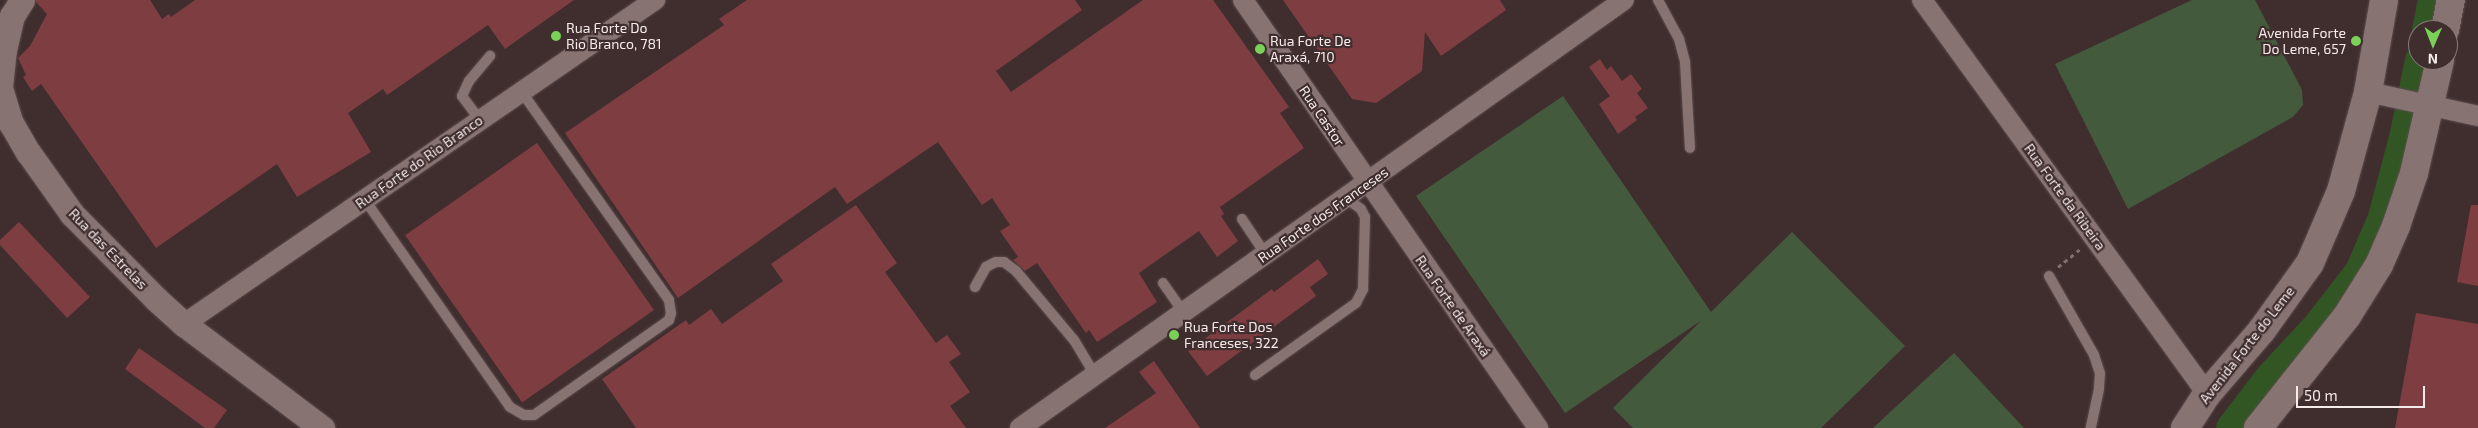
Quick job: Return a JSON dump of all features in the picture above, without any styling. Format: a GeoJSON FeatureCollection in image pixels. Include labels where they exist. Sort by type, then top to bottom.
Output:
{"type":"FeatureCollection","features":[{"type":"Feature","properties":{"kind":"main road","name":"Avenida Forte do Leme"},"geometry":{"type":"LineString","coordinates":[[2185,428],[2207,394],[2262,330],[2310,263],[2341,191],[2375,94],[2384,0]]}},
{"type":"Feature","properties":{"kind":"main road"},"geometry":{"type":"LineString","coordinates":[[2447,20],[2450,0]]}},
{"type":"Feature","properties":{"kind":"main road"},"geometry":{"type":"LineString","coordinates":[[2258,428],[2347,316],[2379,265],[2396,226],[2414,173],[2424,104],[2436,70]]}},
{"type":"Feature","properties":{"kind":"street","name":"Rua das Estrelas"},"geometry":{"type":"LineString","coordinates":[[22,0],[12,16],[4,50],[0,88],[16,130],[72,214],[151,294],[184,324],[322,428]]}},
{"type":"Feature","properties":{"kind":"street","name":"Rua Forte do Rio Branco"},"geometry":{"type":"LineString","coordinates":[[184,324],[655,0]]}},
{"type":"Feature","properties":{"kind":"street","name":"Rua Castor"},"geometry":{"type":"LineString","coordinates":[[1242,0],[1368,183]]}},
{"type":"Feature","properties":{"kind":"street","name":"Rua Forte dos Franceses"},"geometry":{"type":"LineString","coordinates":[[1020,428],[1624,0]]}},
{"type":"Feature","properties":{"kind":"street","name":"Rua Forte da Ribeira"},"geometry":{"type":"LineString","coordinates":[[1922,0],[2207,394]]}},
{"type":"Feature","properties":{"kind":"street"},"geometry":{"type":"LineString","coordinates":[[2375,94],[2478,116]]}},
{"type":"Feature","properties":{"kind":"street","name":"Rua Forte de Araxá"},"geometry":{"type":"LineString","coordinates":[[1368,183],[1538,428]]}},
{"type":"Feature","properties":{"kind":"lane"},"geometry":{"type":"LineString","coordinates":[[1658,0],[1678,39],[1685,62],[1690,148]]}},
{"type":"Feature","properties":{"kind":"lane"},"geometry":{"type":"LineString","coordinates":[[480,120],[462,96],[469,81],[490,56]]}},
{"type":"Feature","properties":{"kind":"lane"},"geometry":{"type":"LineString","coordinates":[[365,200],[510,407],[524,415],[534,416],[669,320],[671,313],[669,300],[522,92]]}},
{"type":"Feature","properties":{"kind":"lane"},"geometry":{"type":"LineString","coordinates":[[1255,375],[1356,303],[1363,289],[1365,216],[1361,209],[1346,198]]}},
{"type":"Feature","properties":{"kind":"lane"},"geometry":{"type":"LineString","coordinates":[[1242,219],[1266,255]]}},
{"type":"Feature","properties":{"kind":"lane"},"geometry":{"type":"LineString","coordinates":[[975,287],[986,267],[996,262],[1004,262],[1016,271],[1074,340],[1095,375]]}},
{"type":"Feature","properties":{"kind":"lane"},"geometry":{"type":"LineString","coordinates":[[2049,276],[2094,355],[2100,373],[2099,389],[2091,428]]}},
{"type":"Feature","properties":{"kind":"lane"},"geometry":{"type":"LineString","coordinates":[[1163,283],[1184,313]]}},
{"type":"Feature","properties":{"kind":"path"},"geometry":{"type":"LineString","coordinates":[[2049,276],[2070,256],[2096,240]]}},
{"type":"Feature","properties":{"kind":"green space"},"geometry":{"type":"Polygon","coordinates":[[[2192,0],[2255,0],[2302,90],[2303,105],[2293,117],[2128,209],[2055,64],[2192,0]]]}},
{"type":"Feature","properties":{"kind":"green space"},"geometry":{"type":"Polygon","coordinates":[[[1563,96],[1711,312],[1792,232],[1905,346],[1821,428],[1633,428],[1613,408],[1702,320],[1565,413],[1416,196],[1563,96]]]}},
{"type":"Feature","properties":{"kind":"green space"},"geometry":{"type":"Polygon","coordinates":[[[1954,353],[2024,428],[1873,428],[1954,353]]]}},
{"type":"Feature","properties":{"kind":"building"},"geometry":{"type":"Polygon","coordinates":[[[36,0],[150,0],[162,19],[169,14],[171,17],[195,0],[574,0],[505,49],[488,25],[387,95],[383,89],[348,113],[371,152],[297,197],[277,164],[156,248],[41,84],[32,91],[23,77],[26,75],[18,58],[30,46],[47,14],[36,0]]]}},
{"type":"Feature","properties":{"kind":"building"},"geometry":{"type":"Polygon","coordinates":[[[747,0],[1075,0],[1082,10],[996,71],[1011,92],[1143,0],[1213,0],[1289,107],[1280,113],[1304,148],[1220,207],[1224,214],[1221,216],[1238,241],[1217,257],[1199,231],[1139,273],[1157,302],[1097,342],[1089,330],[1086,333],[1037,263],[1025,271],[1013,260],[1018,257],[1000,231],[1010,225],[992,198],[982,205],[938,142],[847,204],[835,187],[678,298],[565,133],[724,25],[719,19],[747,0]]]}},
{"type":"Feature","properties":{"kind":"building"},"geometry":{"type":"Polygon","coordinates":[[[1283,0],[1500,0],[1506,10],[1441,56],[1425,32],[1422,71],[1376,103],[1352,99],[1283,0]]]}},
{"type":"Feature","properties":{"kind":"building"},"geometry":{"type":"Polygon","coordinates":[[[1600,59],[1607,70],[1611,66],[1622,81],[1631,74],[1642,89],[1637,93],[1648,108],[1635,117],[1637,120],[1618,134],[1599,104],[1610,96],[1589,67],[1600,59]]]}},
{"type":"Feature","properties":{"kind":"building"},"geometry":{"type":"Polygon","coordinates":[[[537,143],[654,310],[522,402],[405,235],[537,143]]]}},
{"type":"Feature","properties":{"kind":"building"},"geometry":{"type":"Polygon","coordinates":[[[856,205],[897,263],[885,272],[936,343],[947,335],[961,354],[949,362],[970,392],[950,406],[966,428],[636,428],[602,379],[686,320],[689,325],[711,309],[722,324],[783,281],[771,264],[856,205]]]}},
{"type":"Feature","properties":{"kind":"building"},"geometry":{"type":"Polygon","coordinates":[[[2471,205],[2478,205],[2478,286],[2457,282],[2471,205]]]}},
{"type":"Feature","properties":{"kind":"building"},"geometry":{"type":"Polygon","coordinates":[[[19,222],[90,297],[67,318],[0,245],[0,240],[19,222]]]}},
{"type":"Feature","properties":{"kind":"building"},"geometry":{"type":"Polygon","coordinates":[[[1318,259],[1328,274],[1310,287],[1316,296],[1207,376],[1188,351],[1272,289],[1274,292],[1318,259]]]}},
{"type":"Feature","properties":{"kind":"building"},"geometry":{"type":"Polygon","coordinates":[[[2416,313],[2478,324],[2478,428],[2395,428],[2416,313]]]}},
{"type":"Feature","properties":{"kind":"building"},"geometry":{"type":"Polygon","coordinates":[[[139,348],[227,410],[214,428],[205,428],[125,369],[139,348]]]}},
{"type":"Feature","properties":{"kind":"building"},"geometry":{"type":"Polygon","coordinates":[[[1154,361],[1200,428],[1105,428],[1156,393],[1139,372],[1154,361]]]}},
{"type":"Feature","properties":{"kind":"waterway"},"geometry":{"type":"LineString","coordinates":[[2429,20],[2433,0]]}},
{"type":"Feature","properties":{"kind":"waterway"},"geometry":{"type":"LineString","coordinates":[[2231,428],[2270,377],[2319,324],[2360,271],[2383,217],[2405,133],[2418,70]]}},
{"type":"Feature","properties":{"kind":"place","name":"Rua Forte Do Rio Branco, 781"},"geometry":{"type":"Point","coordinates":[556,36]}},
{"type":"Feature","properties":{"kind":"place","name":"Avenida Forte Do Leme, 657"},"geometry":{"type":"Point","coordinates":[2356,41]}},
{"type":"Feature","properties":{"kind":"place","name":"Rua Forte De Araxá, 710"},"geometry":{"type":"Point","coordinates":[1260,49]}},
{"type":"Feature","properties":{"kind":"place","name":"Rua Forte Dos Franceses, 322"},"geometry":{"type":"Point","coordinates":[1174,335]}}]}
